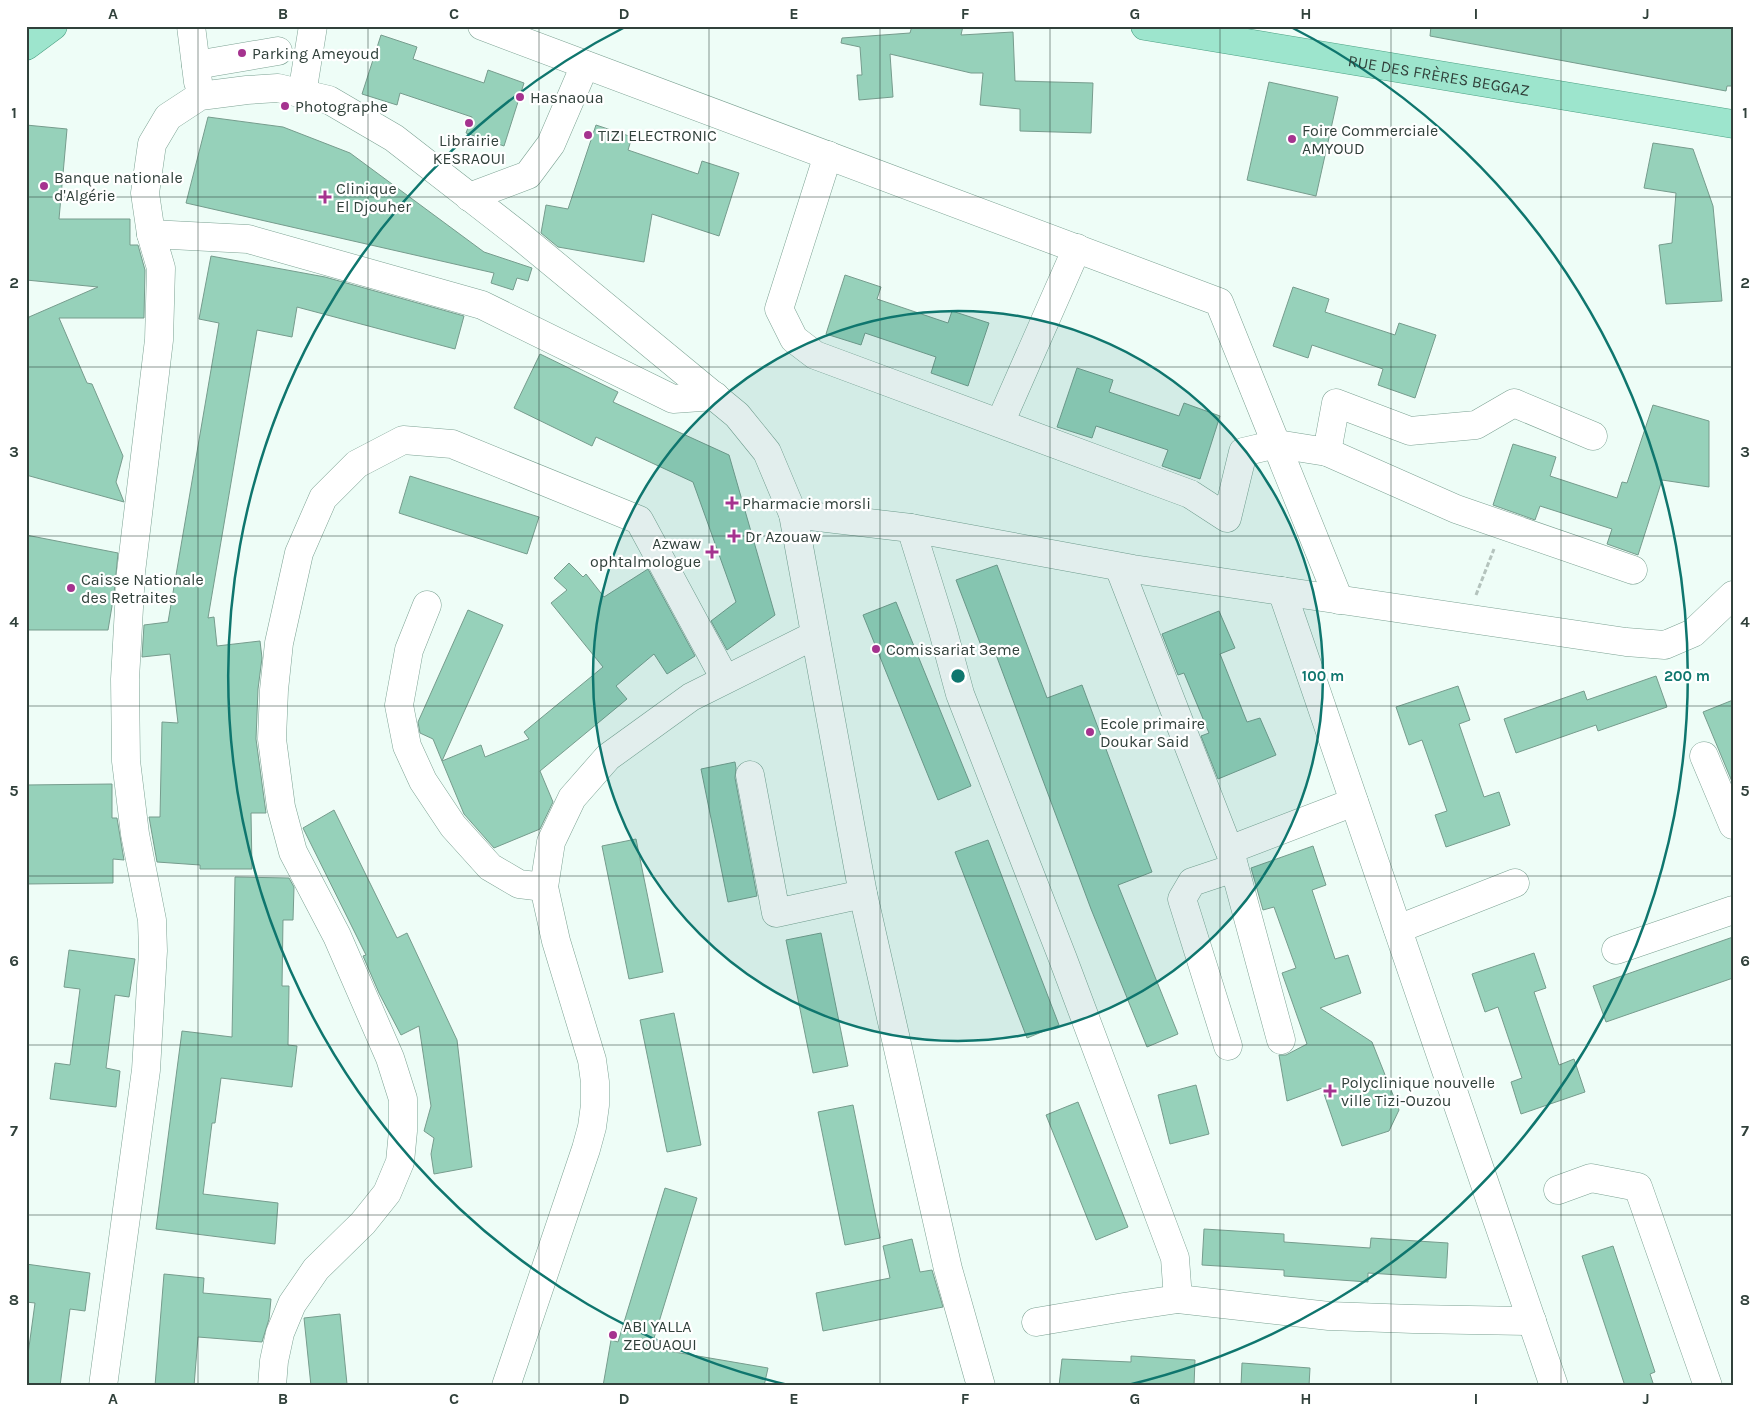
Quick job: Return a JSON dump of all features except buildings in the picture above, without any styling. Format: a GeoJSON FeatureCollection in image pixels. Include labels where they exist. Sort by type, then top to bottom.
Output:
{"type":"FeatureCollection","features":[{"type":"Feature","properties":{"kind":"main road"},"geometry":{"type":"LineString","coordinates":[[26,46],[53,26]]}},
{"type":"Feature","properties":{"kind":"main road","name":"RUE DES FRÈRES BEGGAZ"},"geometry":{"type":"LineString","coordinates":[[1145,26],[1733,124]]}},
{"type":"Feature","properties":{"kind":"street"},"geometry":{"type":"LineString","coordinates":[[191,26],[200,96]]}},
{"type":"Feature","properties":{"kind":"street"},"geometry":{"type":"LineString","coordinates":[[302,94],[313,26]]}},
{"type":"Feature","properties":{"kind":"street"},"geometry":{"type":"LineString","coordinates":[[482,26],[1220,302],[1340,600]]}},
{"type":"Feature","properties":{"kind":"street"},"geometry":{"type":"LineString","coordinates":[[196,65],[278,51]]}},
{"type":"Feature","properties":{"kind":"street"},"geometry":{"type":"LineString","coordinates":[[469,197],[528,175],[551,144],[585,65]]}},
{"type":"Feature","properties":{"kind":"street"},"geometry":{"type":"LineString","coordinates":[[104,1386],[146,1070],[153,950],[152,920],[135,834],[126,761],[124,724],[127,623],[159,340],[161,268],[151,234],[145,193],[152,144],[168,117],[200,96],[278,88],[329,100],[394,138],[520,236],[715,396],[737,415],[767,452],[793,514],[863,894],[948,1269],[981,1386]]}},
{"type":"Feature","properties":{"kind":"street"},"geometry":{"type":"LineString","coordinates":[[828,155],[779,309],[794,339],[815,355],[1190,494],[1228,518],[1243,452],[1277,444],[1327,452],[1456,509],[1633,570]]}},
{"type":"Feature","properties":{"kind":"street"},"geometry":{"type":"LineString","coordinates":[[151,234],[248,239],[482,306],[673,399],[715,396]]}},
{"type":"Feature","properties":{"kind":"street"},"geometry":{"type":"LineString","coordinates":[[1000,423],[1077,248]]}},
{"type":"Feature","properties":{"kind":"street"},"geometry":{"type":"LineString","coordinates":[[1327,452],[1336,403],[1410,432],[1476,425],[1514,403],[1593,436]]}},
{"type":"Feature","properties":{"kind":"street"},"geometry":{"type":"LineString","coordinates":[[272,1386],[274,1361],[280,1333],[292,1304],[316,1269],[363,1224],[388,1193],[400,1162],[403,1131],[403,1099],[390,1058],[336,936],[294,852],[280,807],[272,739],[279,643],[299,553],[323,498],[357,464],[404,440],[452,444],[639,520],[725,679]]}},
{"type":"Feature","properties":{"kind":"street"},"geometry":{"type":"LineString","coordinates":[[793,514],[911,528],[1119,566],[1626,642],[1665,645],[1693,633],[1733,595]]}},
{"type":"Feature","properties":{"kind":"street"},"geometry":{"type":"LineString","coordinates":[[911,528],[943,631],[960,694],[1063,959],[1175,1258],[1178,1300]]}},
{"type":"Feature","properties":{"kind":"street"},"geometry":{"type":"LineString","coordinates":[[1119,566],[1232,859],[1281,1040]]}},
{"type":"Feature","properties":{"kind":"street"},"geometry":{"type":"LineString","coordinates":[[1282,591],[1554,1386]]}},
{"type":"Feature","properties":{"kind":"street"},"geometry":{"type":"LineString","coordinates":[[427,605],[409,650],[399,705],[406,746],[423,782],[448,819],[490,867],[519,884],[544,887]]}},
{"type":"Feature","properties":{"kind":"street"},"geometry":{"type":"LineString","coordinates":[[506,1386],[586,1149],[595,1105],[595,1082],[592,1060],[556,941],[544,887],[551,842],[572,798],[608,757],[691,697],[815,635]]}},
{"type":"Feature","properties":{"kind":"street"},"geometry":{"type":"LineString","coordinates":[[1704,756],[1733,825]]}},
{"type":"Feature","properties":{"kind":"street"},"geometry":{"type":"LineString","coordinates":[[750,774],[776,913],[863,894]]}},
{"type":"Feature","properties":{"kind":"street"},"geometry":{"type":"LineString","coordinates":[[1228,1046],[1182,899],[1192,882],[1232,859],[1354,802]]}},
{"type":"Feature","properties":{"kind":"street"},"geometry":{"type":"LineString","coordinates":[[1398,929],[1515,884]]}},
{"type":"Feature","properties":{"kind":"street"},"geometry":{"type":"LineString","coordinates":[[1616,950],[1733,910]]}},
{"type":"Feature","properties":{"kind":"street"},"geometry":{"type":"LineString","coordinates":[[1558,1190],[1591,1178],[1638,1187],[1708,1386]]}},
{"type":"Feature","properties":{"kind":"street"},"geometry":{"type":"LineString","coordinates":[[1036,1322],[1124,1306],[1178,1300],[1329,1316],[1532,1321]]}},
{"type":"Feature","properties":{"kind":"path"},"geometry":{"type":"LineString","coordinates":[[1467,619],[1503,525]]}},
{"type":"Feature","properties":{"kind":"place","name":"Parking Ameyoud"},"geometry":{"type":"Point","coordinates":[242,53]}},
{"type":"Feature","properties":{"kind":"place","name":"Hasnaoua"},"geometry":{"type":"Point","coordinates":[520,97]}},
{"type":"Feature","properties":{"kind":"place","name":"Photographe"},"geometry":{"type":"Point","coordinates":[285,106]}},
{"type":"Feature","properties":{"kind":"place","name":"Librairie KESRAOUI"},"geometry":{"type":"Point","coordinates":[469,123]}},
{"type":"Feature","properties":{"kind":"place","name":"TIZI ELECTRONIC"},"geometry":{"type":"Point","coordinates":[588,135]}},
{"type":"Feature","properties":{"kind":"place","name":"Foire Commerciale AMYOUD"},"geometry":{"type":"Point","coordinates":[1292,139]}},
{"type":"Feature","properties":{"kind":"place","name":"Banque nationale d'Algérie"},"geometry":{"type":"Point","coordinates":[44,186]}},
{"type":"Feature","properties":{"kind":"place","name":"Clinique El Djouher"},"geometry":{"type":"Point","coordinates":[325,197]}},
{"type":"Feature","properties":{"kind":"place","name":"Pharmacie morsli"},"geometry":{"type":"Point","coordinates":[732,503]}},
{"type":"Feature","properties":{"kind":"place","name":"Dr Azouaw"},"geometry":{"type":"Point","coordinates":[734,536]}},
{"type":"Feature","properties":{"kind":"place","name":"Azwaw ophtalmologue"},"geometry":{"type":"Point","coordinates":[712,552]}},
{"type":"Feature","properties":{"kind":"place","name":"Caisse Nationale des Retraites"},"geometry":{"type":"Point","coordinates":[71,588]}},
{"type":"Feature","properties":{"kind":"place","name":"Comissariat 3eme"},"geometry":{"type":"Point","coordinates":[876,649]}},
{"type":"Feature","properties":{"kind":"place","name":"Ecole primaire Doukar Said"},"geometry":{"type":"Point","coordinates":[1090,732]}},
{"type":"Feature","properties":{"kind":"place","name":"Polyclinique nouvelle ville Tizi-Ouzou"},"geometry":{"type":"Point","coordinates":[1330,1091]}},
{"type":"Feature","properties":{"kind":"place","name":"ABI YALLA ZEOUAOUI"},"geometry":{"type":"Point","coordinates":[613,1335]}}]}
